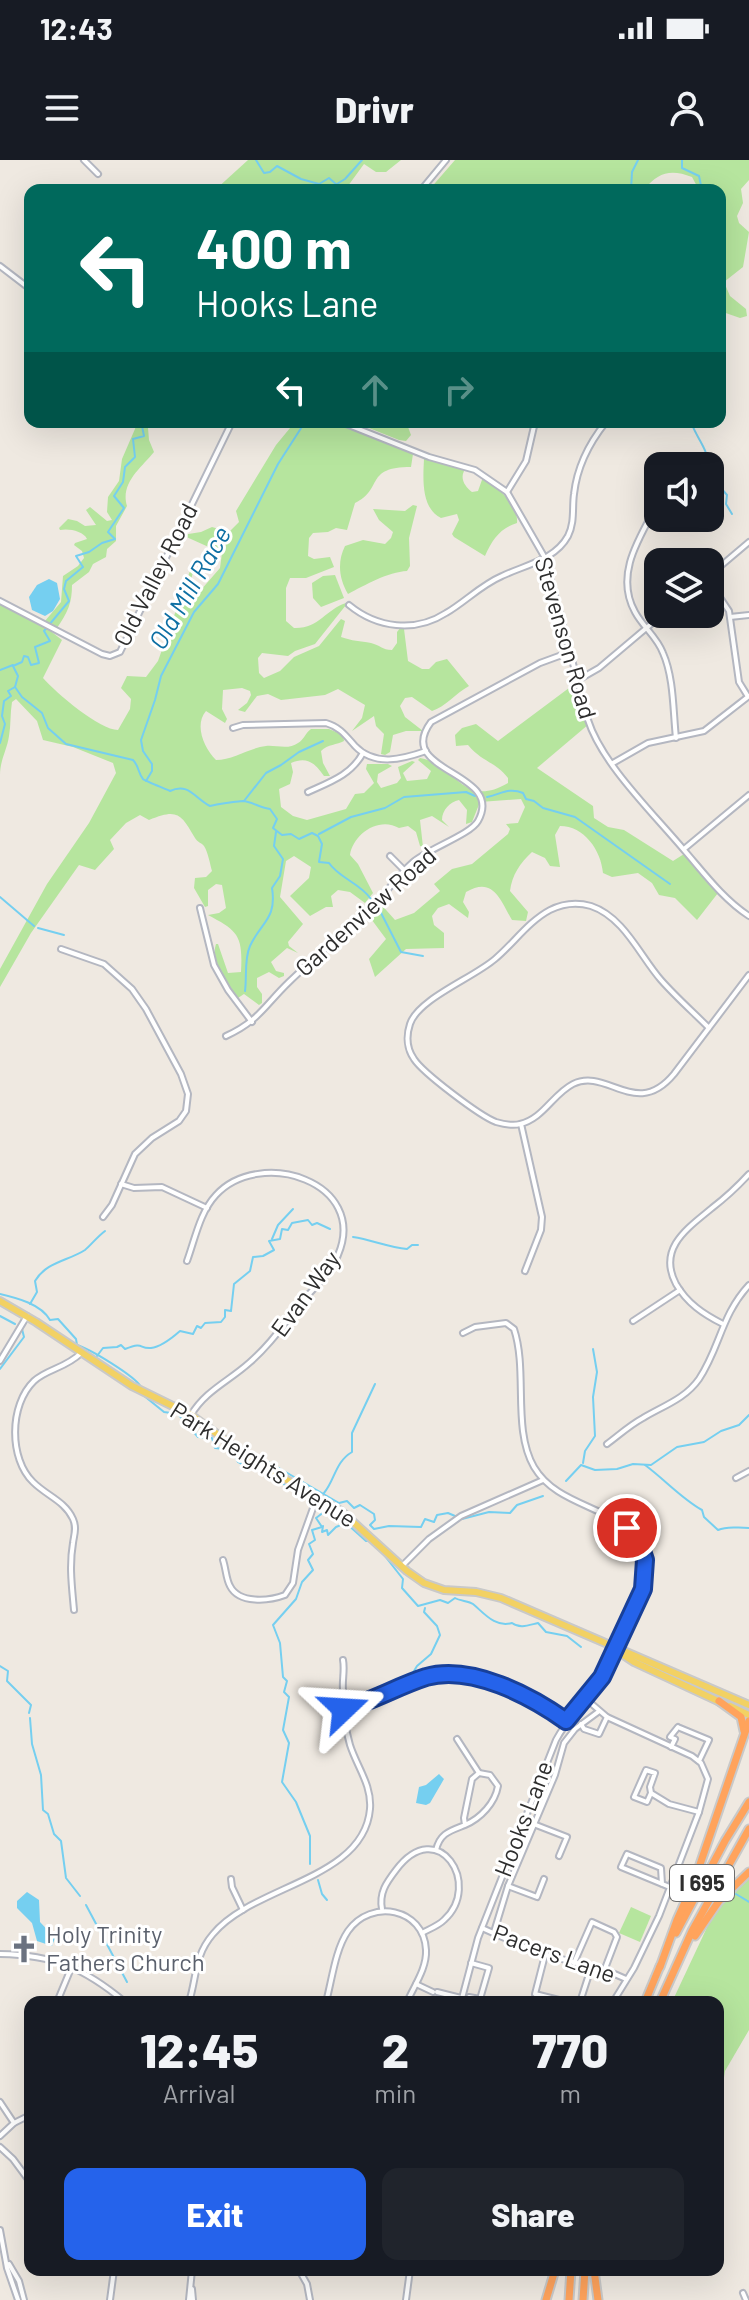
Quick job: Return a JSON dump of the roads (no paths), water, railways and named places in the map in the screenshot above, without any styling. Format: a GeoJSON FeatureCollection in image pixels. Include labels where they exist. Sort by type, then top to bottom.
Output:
{"type":"FeatureCollection","features":[{"type":"Feature","properties":{"kind":"highway"},"geometry":{"type":"LineString","coordinates":[[719,1701],[741,1717],[744,1734]]}},
{"type":"Feature","properties":{"kind":"highway"},"geometry":{"type":"LineString","coordinates":[[660,1967],[694,1882],[749,1721]]}},
{"type":"Feature","properties":{"kind":"highway","name":"I 695"},"geometry":{"type":"LineString","coordinates":[[648,1996],[702,1883],[749,1802]]}},
{"type":"Feature","properties":{"kind":"highway","name":"I 695"},"geometry":{"type":"LineString","coordinates":[[663,1996],[715,1888],[749,1829]]}},
{"type":"Feature","properties":{"kind":"highway"},"geometry":{"type":"LineString","coordinates":[[673,1972],[711,1909],[749,1872]]}},
{"type":"Feature","properties":{"kind":"highway"},"geometry":{"type":"LineString","coordinates":[[547,2300],[554,2276]]}},
{"type":"Feature","properties":{"kind":"highway"},"geometry":{"type":"LineString","coordinates":[[569,2300],[571,2276]]}},
{"type":"Feature","properties":{"kind":"highway"},"geometry":{"type":"LineString","coordinates":[[583,2300],[585,2276]]}},
{"type":"Feature","properties":{"kind":"highway"},"geometry":{"type":"LineString","coordinates":[[595,2276],[598,2300]]}},
{"type":"Feature","properties":{"kind":"main road","name":"Park Heights Avenue"},"geometry":{"type":"LineString","coordinates":[[0,1301],[132,1386],[191,1415],[254,1461],[357,1523],[402,1566],[434,1587],[492,1595],[749,1705]]}},
{"type":"Feature","properties":{"kind":"main road","name":"Park Heights Avenue"},"geometry":{"type":"LineString","coordinates":[[616,1650],[644,1667],[749,1715]]}},
{"type":"Feature","properties":{"kind":"main road"},"geometry":{"type":"LineString","coordinates":[[644,1667],[664,1669],[679,1683]]}},
{"type":"Feature","properties":{"kind":"street"},"geometry":{"type":"LineString","coordinates":[[84,160],[98,174]]}},
{"type":"Feature","properties":{"kind":"street"},"geometry":{"type":"LineString","coordinates":[[426,184],[446,160]]}},
{"type":"Feature","properties":{"kind":"street"},"geometry":{"type":"LineString","coordinates":[[1,270],[24,285]]}},
{"type":"Feature","properties":{"kind":"street","name":"Old Valley Road"},"geometry":{"type":"LineString","coordinates":[[0,601],[107,656],[120,652],[229,428]]}},
{"type":"Feature","properties":{"kind":"street","name":"Stevenson Road"},"geometry":{"type":"LineString","coordinates":[[356,428],[429,457],[475,470],[507,492],[545,558],[594,736],[717,889],[749,916]]}},
{"type":"Feature","properties":{"kind":"street"},"geometry":{"type":"LineString","coordinates":[[507,492],[526,461],[534,428]]}},
{"type":"Feature","properties":{"kind":"street"},"geometry":{"type":"LineString","coordinates":[[349,605],[384,624],[419,624],[440,617],[501,576],[545,558],[559,548],[570,532],[578,475],[602,428]]}},
{"type":"Feature","properties":{"kind":"street"},"geometry":{"type":"LineString","coordinates":[[644,530],[627,573],[630,601],[644,623]]}},
{"type":"Feature","properties":{"kind":"street"},"geometry":{"type":"LineString","coordinates":[[724,563],[749,542]]}},
{"type":"Feature","properties":{"kind":"street"},"geometry":{"type":"LineString","coordinates":[[613,763],[642,745],[708,729],[749,696],[739,682],[730,617],[724,602]]}},
{"type":"Feature","properties":{"kind":"street"},"geometry":{"type":"LineString","coordinates":[[730,617],[749,615]]}},
{"type":"Feature","properties":{"kind":"street"},"geometry":{"type":"LineString","coordinates":[[578,680],[599,668],[647,628],[666,660],[676,738]]}},
{"type":"Feature","properties":{"kind":"street"},"geometry":{"type":"LineString","coordinates":[[233,728],[243,725],[326,723],[339,728],[363,753],[393,760],[426,751],[427,729],[435,719],[540,663],[570,652]]}},
{"type":"Feature","properties":{"kind":"street","name":"Gardenview Road"},"geometry":{"type":"LineString","coordinates":[[226,1036],[252,1022],[425,852],[471,828],[481,811],[480,797],[472,784],[438,765],[426,751]]}},
{"type":"Feature","properties":{"kind":"street"},"geometry":{"type":"LineString","coordinates":[[308,792],[344,775],[356,765],[363,753]]}},
{"type":"Feature","properties":{"kind":"street"},"geometry":{"type":"LineString","coordinates":[[684,849],[748,798]]}},
{"type":"Feature","properties":{"kind":"street"},"geometry":{"type":"LineString","coordinates":[[390,856],[404,870]]}},
{"type":"Feature","properties":{"kind":"street"},"geometry":{"type":"LineString","coordinates":[[709,1028],[663,982],[625,931],[609,916],[583,904],[565,905],[548,911],[487,965],[421,1006],[408,1030],[408,1043],[412,1055],[428,1072],[487,1117],[508,1124],[521,1124],[539,1114],[565,1089],[579,1082],[595,1081],[634,1093],[656,1088],[669,1080],[709,1028],[749,975]]}},
{"type":"Feature","properties":{"kind":"street"},"geometry":{"type":"LineString","coordinates":[[200,908],[214,965],[252,1022]]}},
{"type":"Feature","properties":{"kind":"street"},"geometry":{"type":"LineString","coordinates":[[61,949],[98,960],[132,989],[146,1009],[187,1089],[188,1103],[182,1117],[141,1148],[103,1217]]}},
{"type":"Feature","properties":{"kind":"street"},"geometry":{"type":"LineString","coordinates":[[521,1124],[542,1217],[541,1230],[525,1271]]}},
{"type":"Feature","properties":{"kind":"street","name":"Evan Way"},"geometry":{"type":"LineString","coordinates":[[187,1261],[207,1208],[219,1191],[239,1178],[258,1174],[292,1175],[310,1180],[327,1193],[339,1212],[343,1235],[333,1265],[274,1338],[243,1368],[204,1396],[191,1415]]}},
{"type":"Feature","properties":{"kind":"street"},"geometry":{"type":"LineString","coordinates":[[723,1324],[699,1311],[680,1290],[670,1266],[674,1244],[683,1232],[749,1174]]}},
{"type":"Feature","properties":{"kind":"street"},"geometry":{"type":"LineString","coordinates":[[121,1184],[134,1188],[162,1187],[207,1208]]}},
{"type":"Feature","properties":{"kind":"street"},"geometry":{"type":"LineString","coordinates":[[607,1444],[687,1392],[701,1376],[733,1305],[749,1285]]}},
{"type":"Feature","properties":{"kind":"street"},"geometry":{"type":"LineString","coordinates":[[633,1321],[680,1290]]}},
{"type":"Feature","properties":{"kind":"street"},"geometry":{"type":"LineString","coordinates":[[0,1361],[27,1316]]}},
{"type":"Feature","properties":{"kind":"street"},"geometry":{"type":"LineString","coordinates":[[402,1566],[418,1548],[459,1518],[543,1480],[533,1466],[526,1446],[514,1329],[506,1323],[475,1327],[463,1333]]}},
{"type":"Feature","properties":{"kind":"street"},"geometry":{"type":"LineString","coordinates":[[74,1610],[70,1570],[75,1523],[63,1505],[39,1488],[24,1470],[17,1456],[15,1437],[18,1416],[30,1386],[40,1376],[68,1364],[81,1353]]}},
{"type":"Feature","properties":{"kind":"street"},"geometry":{"type":"LineString","coordinates":[[736,1478],[749,1471]]}},
{"type":"Feature","properties":{"kind":"street","name":"Hooks Lane"},"geometry":{"type":"LineString","coordinates":[[462,1996],[482,1928],[550,1752],[566,1721],[602,1677],[644,1584],[646,1568],[641,1547],[632,1533],[619,1522],[560,1494],[543,1480]]}},
{"type":"Feature","properties":{"kind":"street"},"geometry":{"type":"LineString","coordinates":[[223,1560],[229,1584],[239,1595],[255,1599],[285,1595],[293,1583],[298,1550],[317,1497]]}},
{"type":"Feature","properties":{"kind":"street"},"geometry":{"type":"LineString","coordinates":[[190,1996],[194,1970],[207,1942],[220,1926],[243,1910],[341,1859],[365,1831],[370,1797],[350,1745],[344,1709],[343,1660]]}},
{"type":"Feature","properties":{"kind":"street"},"geometry":{"type":"LineString","coordinates":[[344,1709],[427,1677],[454,1674],[479,1678],[514,1692],[543,1705],[566,1721]]}},
{"type":"Feature","properties":{"kind":"street"},"geometry":{"type":"LineString","coordinates":[[586,1699],[607,1717],[699,1761],[708,1779],[672,1888],[617,1996]]}},
{"type":"Feature","properties":{"kind":"street"},"geometry":{"type":"LineString","coordinates":[[494,1932],[508,1886],[536,1825],[564,1743],[581,1724],[599,1711]]}},
{"type":"Feature","properties":{"kind":"street"},"geometry":{"type":"LineString","coordinates":[[581,1724],[584,1729],[599,1734],[607,1717]]}},
{"type":"Feature","properties":{"kind":"street"},"geometry":{"type":"LineString","coordinates":[[671,1747],[675,1739],[670,1737],[679,1727],[709,1740],[699,1761]]}},
{"type":"Feature","properties":{"kind":"street"},"geometry":{"type":"LineString","coordinates":[[436,1850],[438,1841],[445,1833],[483,1813],[499,1789],[493,1777],[479,1773],[457,1739]]}},
{"type":"Feature","properties":{"kind":"street"},"geometry":{"type":"LineString","coordinates":[[651,1793],[647,1802],[634,1797],[646,1770],[655,1773],[651,1793],[669,1804],[699,1812]]}},
{"type":"Feature","properties":{"kind":"street"},"geometry":{"type":"LineString","coordinates":[[465,1825],[470,1781],[479,1773]]}},
{"type":"Feature","properties":{"kind":"street"},"geometry":{"type":"LineString","coordinates":[[536,1825],[567,1837],[559,1856]]}},
{"type":"Feature","properties":{"kind":"street"},"geometry":{"type":"LineString","coordinates":[[383,1911],[383,1889],[402,1862],[416,1851],[436,1850],[452,1861],[459,1877],[459,1887],[446,1918],[422,1933]]}},
{"type":"Feature","properties":{"kind":"street"},"geometry":{"type":"LineString","coordinates":[[662,1884],[661,1868],[627,1854],[621,1867],[662,1884],[672,1888]]}},
{"type":"Feature","properties":{"kind":"street"},"geometry":{"type":"LineString","coordinates":[[231,1879],[243,1910]]}},
{"type":"Feature","properties":{"kind":"street"},"geometry":{"type":"LineString","coordinates":[[508,1886],[537,1897],[544,1879]]}},
{"type":"Feature","properties":{"kind":"street"},"geometry":{"type":"LineString","coordinates":[[328,1996],[341,1946],[349,1930],[366,1915],[383,1911],[406,1916],[422,1933],[426,1956],[410,1996]]}},
{"type":"Feature","properties":{"kind":"street"},"geometry":{"type":"LineString","coordinates":[[574,1963],[592,1922],[614,1932],[617,1937],[604,1971]]}},
{"type":"Feature","properties":{"kind":"street","name":"Pacers Lane"},"geometry":{"type":"LineString","coordinates":[[482,1928],[545,1955],[627,1980]]}},
{"type":"Feature","properties":{"kind":"street"},"geometry":{"type":"LineString","coordinates":[[0,1954],[40,1957],[72,1966],[117,1996]]}},
{"type":"Feature","properties":{"kind":"street"},"geometry":{"type":"LineString","coordinates":[[543,1996],[535,1994],[545,1955]]}},
{"type":"Feature","properties":{"kind":"street"},"geometry":{"type":"LineString","coordinates":[[470,1963],[489,1968],[481,1996]]}},
{"type":"Feature","properties":{"kind":"street"},"geometry":{"type":"LineString","coordinates":[[60,1996],[72,1966]]}},
{"type":"Feature","properties":{"kind":"street"},"geometry":{"type":"LineString","coordinates":[[582,1996],[591,1968]]}},
{"type":"Feature","properties":{"kind":"street"},"geometry":{"type":"LineString","coordinates":[[416,1984],[448,1996]]}},
{"type":"Feature","properties":{"kind":"street"},"geometry":{"type":"LineString","coordinates":[[0,2102],[14,2123]]}},
{"type":"Feature","properties":{"kind":"street"},"geometry":{"type":"LineString","coordinates":[[0,2136],[24,2118]]}},
{"type":"Feature","properties":{"kind":"street"},"geometry":{"type":"LineString","coordinates":[[0,2147],[24,2174]]}},
{"type":"Feature","properties":{"kind":"street"},"geometry":{"type":"LineString","coordinates":[[0,2230],[22,2300]]}},
{"type":"Feature","properties":{"kind":"street"},"geometry":{"type":"LineString","coordinates":[[8,2262],[22,2300]]}},
{"type":"Feature","properties":{"kind":"street"},"geometry":{"type":"LineString","coordinates":[[15,2276],[19,2281],[22,2300]]}},
{"type":"Feature","properties":{"kind":"street"},"geometry":{"type":"LineString","coordinates":[[110,2300],[113,2276]]}},
{"type":"Feature","properties":{"kind":"street"},"geometry":{"type":"LineString","coordinates":[[191,2276],[191,2300]]}},
{"type":"Feature","properties":{"kind":"street"},"geometry":{"type":"LineString","coordinates":[[302,2276],[310,2300]]}},
{"type":"Feature","properties":{"kind":"street"},"geometry":{"type":"LineString","coordinates":[[406,2300],[409,2276]]}},
{"type":"Feature","properties":{"kind":"street"},"geometry":{"type":"LineString","coordinates":[[743,2293],[746,2300]]}},
{"type":"Feature","properties":{"kind":"water"},"geometry":{"type":"Polygon","coordinates":[[[49,579],[57,583],[60,599],[53,611],[45,616],[32,610],[29,597],[37,585],[49,579]]]}},
{"type":"Feature","properties":{"kind":"water"},"geometry":{"type":"Polygon","coordinates":[[[439,1774],[444,1779],[430,1803],[416,1803],[419,1787],[439,1774]]]}},
{"type":"Feature","properties":{"kind":"water"},"geometry":{"type":"Polygon","coordinates":[[[27,1892],[39,1900],[40,1922],[55,1938],[52,1946],[37,1941],[32,1923],[17,1908],[17,1901],[27,1892]]]}},
{"type":"Feature","properties":{"kind":"waterway"},"geometry":{"type":"LineString","coordinates":[[256,160],[264,173],[277,166],[301,179],[319,184]]}},
{"type":"Feature","properties":{"kind":"waterway"},"geometry":{"type":"LineString","coordinates":[[337,184],[362,160]]}},
{"type":"Feature","properties":{"kind":"waterway"},"geometry":{"type":"LineString","coordinates":[[631,184],[632,172],[638,160]]}},
{"type":"Feature","properties":{"kind":"waterway"},"geometry":{"type":"LineString","coordinates":[[682,160],[682,168],[699,176],[701,184]]}},
{"type":"Feature","properties":{"kind":"waterway"},"geometry":{"type":"LineString","coordinates":[[319,184],[329,178],[336,184]]}},
{"type":"Feature","properties":{"kind":"waterway"},"geometry":{"type":"LineString","coordinates":[[0,743],[5,724],[2,716],[4,701],[11,696],[8,691],[15,687],[18,676],[13,666],[22,662],[24,656],[28,657],[31,665],[39,663],[35,647],[50,641],[44,631],[69,601],[64,589],[66,581],[83,567],[76,556],[115,539],[108,532],[124,508],[114,496],[123,482],[125,467],[135,457],[133,439],[144,436],[142,428]]}},
{"type":"Feature","properties":{"kind":"waterway","name":"Old Mill Race"},"geometry":{"type":"LineString","coordinates":[[146,781],[152,764],[143,751],[141,740],[161,676],[194,612],[218,584],[278,464],[301,428]]}},
{"type":"Feature","properties":{"kind":"waterway"},"geometry":{"type":"LineString","coordinates":[[694,428],[705,452]]}},
{"type":"Feature","properties":{"kind":"waterway"},"geometry":{"type":"LineString","coordinates":[[724,492],[732,514]]}},
{"type":"Feature","properties":{"kind":"waterway"},"geometry":{"type":"LineString","coordinates":[[0,670],[13,665]]}},
{"type":"Feature","properties":{"kind":"waterway"},"geometry":{"type":"LineString","coordinates":[[15,687],[42,713],[48,728],[66,744],[133,760],[145,780],[170,791],[187,790],[210,806],[243,801],[270,809],[277,819],[273,828],[282,835],[291,834],[299,839],[312,833],[318,836],[322,844],[319,862],[329,863],[371,899]]}},
{"type":"Feature","properties":{"kind":"waterway"},"geometry":{"type":"LineString","coordinates":[[244,801],[266,773],[323,741]]}},
{"type":"Feature","properties":{"kind":"waterway"},"geometry":{"type":"LineString","coordinates":[[487,797],[518,791],[543,808],[575,817],[670,884]]}},
{"type":"Feature","properties":{"kind":"waterway"},"geometry":{"type":"LineString","coordinates":[[319,834],[351,817],[385,808],[404,797],[466,792],[475,796]]}},
{"type":"Feature","properties":{"kind":"waterway"},"geometry":{"type":"LineString","coordinates":[[245,991],[248,951],[270,914],[272,888],[280,876],[283,859],[274,846],[276,832]]}},
{"type":"Feature","properties":{"kind":"waterway"},"geometry":{"type":"LineString","coordinates":[[0,897],[34,926]]}},
{"type":"Feature","properties":{"kind":"waterway"},"geometry":{"type":"LineString","coordinates":[[379,909],[401,952],[423,956]]}},
{"type":"Feature","properties":{"kind":"waterway"},"geometry":{"type":"LineString","coordinates":[[38,928],[64,935]]}},
{"type":"Feature","properties":{"kind":"waterway"},"geometry":{"type":"LineString","coordinates":[[272,1239],[278,1225],[293,1209]]}},
{"type":"Feature","properties":{"kind":"waterway"},"geometry":{"type":"LineString","coordinates":[[97,1356],[103,1348],[121,1345],[125,1349],[139,1345],[155,1347],[180,1331],[193,1334],[197,1326],[201,1328],[205,1323],[221,1322],[225,1310],[231,1311],[234,1284],[250,1271],[253,1257],[274,1250],[269,1241],[280,1239],[282,1229],[288,1230],[292,1223],[308,1220],[312,1225],[317,1223],[330,1229]]}},
{"type":"Feature","properties":{"kind":"waterway"},"geometry":{"type":"LineString","coordinates":[[30,1304],[37,1292],[35,1281],[45,1270],[85,1250],[105,1231]]}},
{"type":"Feature","properties":{"kind":"waterway"},"geometry":{"type":"LineString","coordinates":[[353,1237],[407,1249],[418,1245]]}},
{"type":"Feature","properties":{"kind":"waterway"},"geometry":{"type":"LineString","coordinates":[[0,1294],[35,1306],[50,1320],[58,1319],[76,1339],[77,1345],[112,1363],[141,1387]]}},
{"type":"Feature","properties":{"kind":"waterway"},"geometry":{"type":"LineString","coordinates":[[0,1316],[15,1324]]}},
{"type":"Feature","properties":{"kind":"waterway"},"geometry":{"type":"LineString","coordinates":[[0,1369],[24,1337],[22,1329]]}},
{"type":"Feature","properties":{"kind":"waterway"},"geometry":{"type":"LineString","coordinates":[[583,1463],[585,1451],[595,1436],[593,1397],[597,1372],[593,1349]]}},
{"type":"Feature","properties":{"kind":"waterway"},"geometry":{"type":"LineString","coordinates":[[324,1493],[342,1461],[352,1452],[352,1433],[375,1384]]}},
{"type":"Feature","properties":{"kind":"waterway"},"geometry":{"type":"LineString","coordinates":[[143,1395],[164,1412],[178,1414],[198,1437],[212,1438],[215,1448],[232,1450],[238,1462],[245,1466],[250,1463]]}},
{"type":"Feature","properties":{"kind":"waterway"},"geometry":{"type":"LineString","coordinates":[[566,1481],[581,1465],[595,1470],[617,1469],[633,1464],[651,1465],[677,1447],[704,1442],[721,1431],[739,1425],[749,1415]]}},
{"type":"Feature","properties":{"kind":"waterway"},"geometry":{"type":"LineString","coordinates":[[253,1457],[258,1456],[339,1503],[347,1501],[354,1508],[360,1505],[374,1514],[375,1520],[370,1525],[374,1529],[421,1527],[425,1519],[434,1522],[437,1515],[448,1513],[462,1519],[489,1512],[510,1513],[517,1505],[543,1496]]}},
{"type":"Feature","properties":{"kind":"waterway"},"geometry":{"type":"LineString","coordinates":[[248,1465],[310,1498]]}},
{"type":"Feature","properties":{"kind":"waterway"},"geometry":{"type":"LineString","coordinates":[[645,1465],[702,1510],[704,1517],[718,1530],[749,1528]]}},
{"type":"Feature","properties":{"kind":"waterway"},"geometry":{"type":"LineString","coordinates":[[321,1504],[344,1518]]}},
{"type":"Feature","properties":{"kind":"waterway"},"geometry":{"type":"LineString","coordinates":[[310,1864],[310,1836],[296,1802],[282,1782],[289,1743],[283,1730],[289,1697],[284,1692],[287,1681],[283,1677],[280,1643],[273,1625],[296,1599],[302,1582],[313,1570],[308,1560],[313,1554],[309,1544],[315,1540],[312,1530],[322,1527],[316,1518],[325,1507]]}},
{"type":"Feature","properties":{"kind":"waterway"},"geometry":{"type":"LineString","coordinates":[[323,1526],[322,1532],[327,1530],[328,1535],[346,1523],[366,1541],[371,1541]]}},
{"type":"Feature","properties":{"kind":"waterway"},"geometry":{"type":"LineString","coordinates":[[381,1551],[403,1579],[402,1588],[418,1606],[440,1600],[448,1603],[455,1598],[473,1604],[495,1622],[521,1626],[538,1623],[546,1632],[567,1636],[581,1647]]}},
{"type":"Feature","properties":{"kind":"waterway"},"geometry":{"type":"LineString","coordinates":[[411,1676],[431,1654],[440,1635],[437,1626],[424,1612],[425,1608]]}},
{"type":"Feature","properties":{"kind":"waterway"},"geometry":{"type":"LineString","coordinates":[[0,1666],[8,1671],[7,1681],[31,1705],[29,1713]]}},
{"type":"Feature","properties":{"kind":"waterway"},"geometry":{"type":"LineString","coordinates":[[30,1718],[32,1744],[41,1775],[43,1810],[48,1814],[54,1834],[61,1841],[66,1878],[80,1896]]}},
{"type":"Feature","properties":{"kind":"waterway"},"geometry":{"type":"LineString","coordinates":[[318,1880],[327,1900]]}},
{"type":"Feature","properties":{"kind":"waterway"},"geometry":{"type":"LineString","coordinates":[[736,1894],[749,1902]]}},
{"type":"Feature","properties":{"kind":"waterway"},"geometry":{"type":"LineString","coordinates":[[86,1905],[127,1982]]}},
{"type":"Feature","properties":{"kind":"place","name":"Holy Trinity Fathers Church"},"geometry":{"type":"Point","coordinates":[24,1949]}}]}
